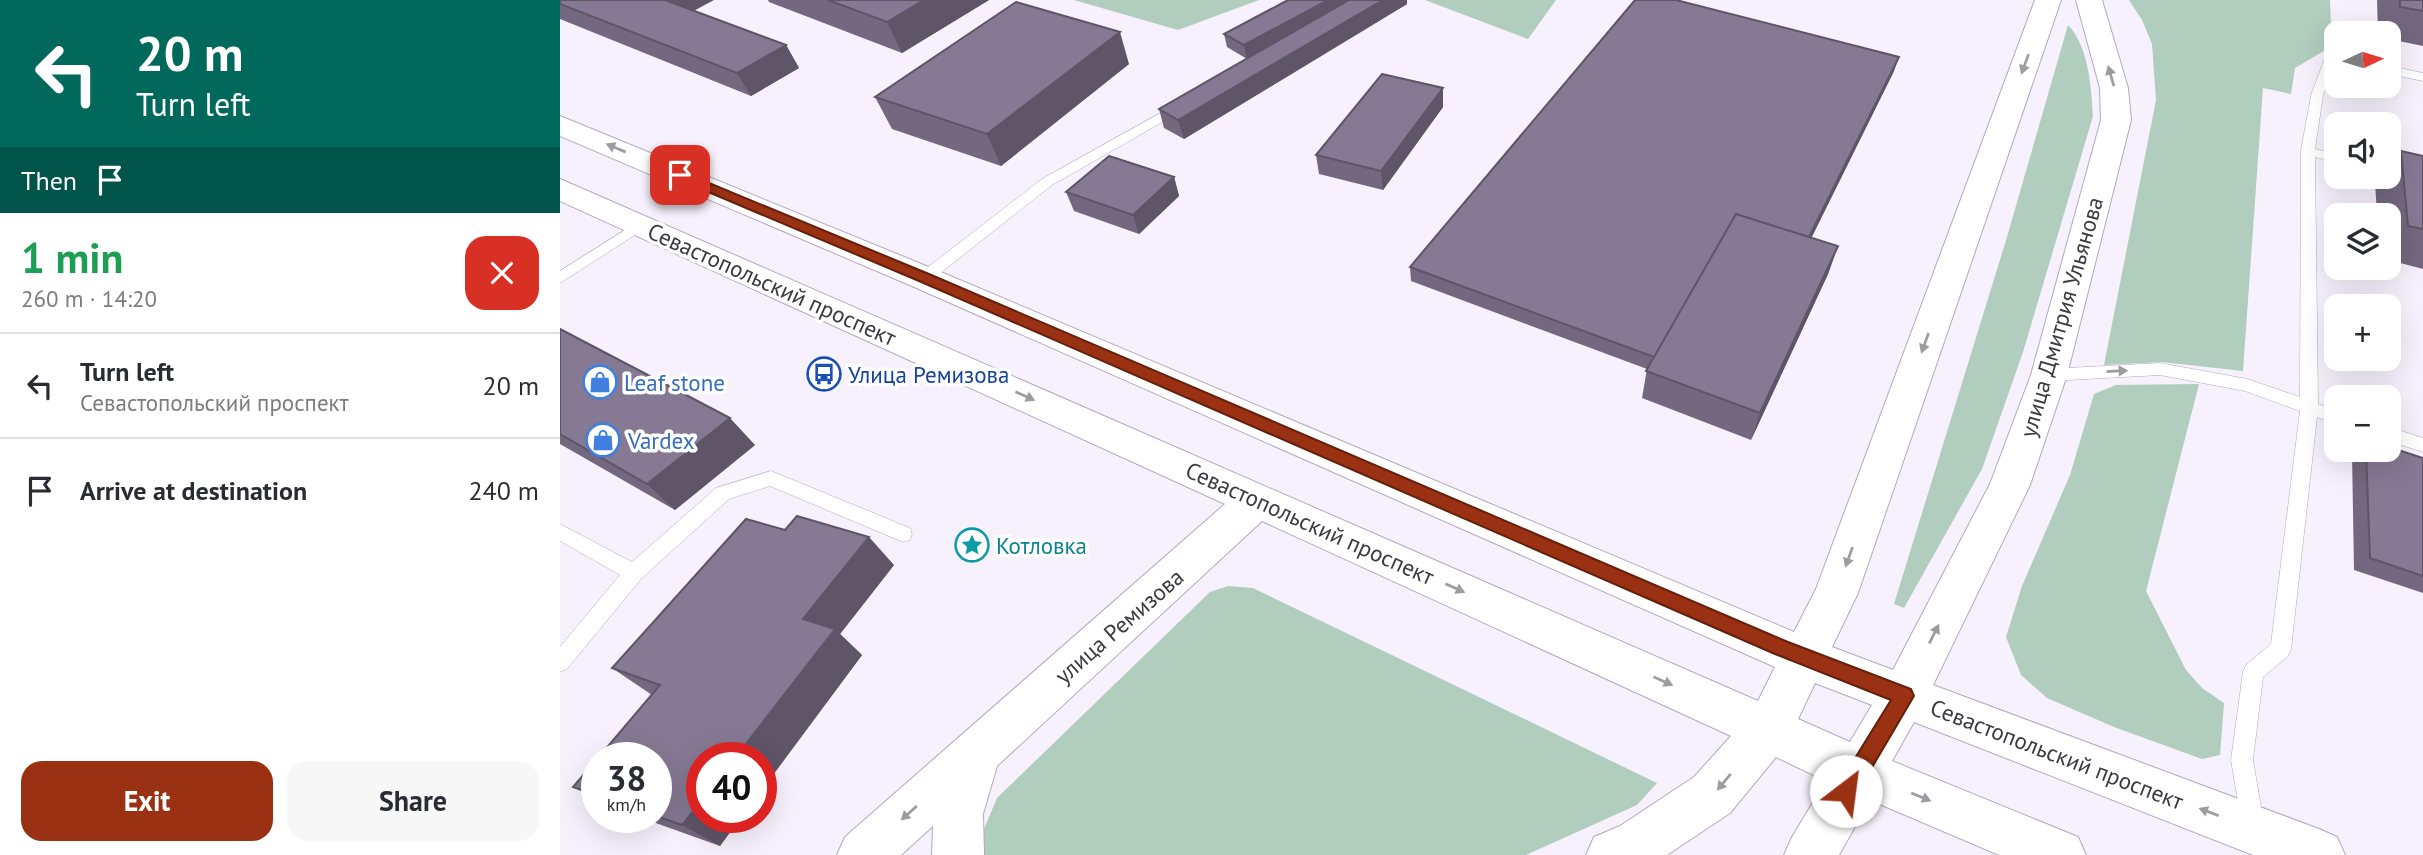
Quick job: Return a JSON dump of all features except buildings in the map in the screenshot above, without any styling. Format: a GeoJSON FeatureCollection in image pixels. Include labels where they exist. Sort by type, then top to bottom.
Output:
{"type":"FeatureCollection","features":[{"type":"Feature","properties":{"kind":"main road"},"geometry":{"type":"LineString","coordinates":[[1612,855],[1638,844],[1713,795],[1768,730],[1836,593],[2048,0]]}},
{"type":"Feature","properties":{"kind":"main road","name":"улица Дмитрия Ульянова"},"geometry":{"type":"LineString","coordinates":[[1904,696],[2010,485],[2049,375],[2116,120],[2115,88],[2089,0]]}},
{"type":"Feature","properties":{"kind":"main road","name":"Севастопольский проспект"},"geometry":{"type":"LineString","coordinates":[[560,125],[924,278],[1805,657],[2319,855]]}},
{"type":"Feature","properties":{"kind":"main road","name":"Севастопольский проспект"},"geometry":{"type":"LineString","coordinates":[[560,190],[1258,500],[1858,771],[2060,855]]}},
{"type":"Feature","properties":{"kind":"main road","name":"улица Ремизова"},"geometry":{"type":"LineString","coordinates":[[863,855],[1258,500]]}},
{"type":"Feature","properties":{"kind":"main road"},"geometry":{"type":"LineString","coordinates":[[1810,855],[1904,696]]}},
{"type":"Feature","properties":{"kind":"main road"},"geometry":{"type":"LineString","coordinates":[[958,855],[958,814],[978,750]]}},
{"type":"Feature","properties":{"kind":"lane"},"geometry":{"type":"LineString","coordinates":[[2401,72],[2423,77]]}},
{"type":"Feature","properties":{"kind":"lane"},"geometry":{"type":"LineString","coordinates":[[2253,829],[2242,760],[2253,672],[2281,649],[2309,408],[2308,151],[2317,95],[2324,76]]}},
{"type":"Feature","properties":{"kind":"lane"},"geometry":{"type":"LineString","coordinates":[[924,278],[1047,182],[1189,101]]}},
{"type":"Feature","properties":{"kind":"lane"},"geometry":{"type":"LineString","coordinates":[[2308,151],[2324,155]]}},
{"type":"Feature","properties":{"kind":"lane"},"geometry":{"type":"LineString","coordinates":[[560,278],[641,225]]}},
{"type":"Feature","properties":{"kind":"lane"},"geometry":{"type":"LineString","coordinates":[[2049,375],[2160,369],[2248,386],[2324,413]]}},
{"type":"Feature","properties":{"kind":"lane"},"geometry":{"type":"LineString","coordinates":[[2401,438],[2423,445]]}},
{"type":"Feature","properties":{"kind":"lane"},"geometry":{"type":"LineString","coordinates":[[560,662],[634,573],[723,493],[771,478],[903,534]]}},
{"type":"Feature","properties":{"kind":"lane"},"geometry":{"type":"LineString","coordinates":[[560,532],[634,573]]}},
{"type":"Feature","properties":{"kind":"green space"},"geometry":{"type":"Polygon","coordinates":[[[1074,0],[1259,0],[1178,30],[1074,0]]]}},
{"type":"Feature","properties":{"kind":"green space"},"geometry":{"type":"Polygon","coordinates":[[[1425,0],[1556,0],[1528,39],[1425,0]]]}},
{"type":"Feature","properties":{"kind":"green space"},"geometry":{"type":"Polygon","coordinates":[[[2129,0],[2330,0],[2331,21],[2324,21],[2324,51],[2295,68],[2291,94],[2263,88],[2243,371],[2162,362],[2104,365],[2156,100],[2152,44],[2142,20],[2129,0]]]}},
{"type":"Feature","properties":{"kind":"green space"},"geometry":{"type":"Polygon","coordinates":[[[2068,25],[2085,56],[2093,116],[2023,352],[1982,469],[1904,608],[1894,604],[2007,237],[2068,25]]]}},
{"type":"Feature","properties":{"kind":"green space"},"geometry":{"type":"Polygon","coordinates":[[[2199,384],[2146,591],[2186,670],[2202,688],[2224,703],[2220,755],[2202,759],[2114,727],[2047,698],[2021,675],[2006,637],[2022,586],[2070,475],[2094,394],[2116,385],[2199,384]]]}},
{"type":"Feature","properties":{"kind":"green space"},"geometry":{"type":"Polygon","coordinates":[[[1228,586],[1253,588],[1657,783],[1637,805],[1526,855],[981,855],[981,836],[997,798],[1210,592],[1228,586]]]}},
{"type":"Feature","properties":{"kind":"place","name":"Улица Ремизова"},"geometry":{"type":"Point","coordinates":[824,374]}},
{"type":"Feature","properties":{"kind":"place","name":"Leaf stone"},"geometry":{"type":"Point","coordinates":[600,382]}},
{"type":"Feature","properties":{"kind":"place","name":"Vardex"},"geometry":{"type":"Point","coordinates":[603,440]}},
{"type":"Feature","properties":{"kind":"place","name":"Котловка"},"geometry":{"type":"Point","coordinates":[972,545]}},
{"type":"Feature","properties":{"kind":"route"},"geometry":{"type":"LineString","coordinates":[[680,175],[1782,648],[1904,696],[1846,791]]}}]}
